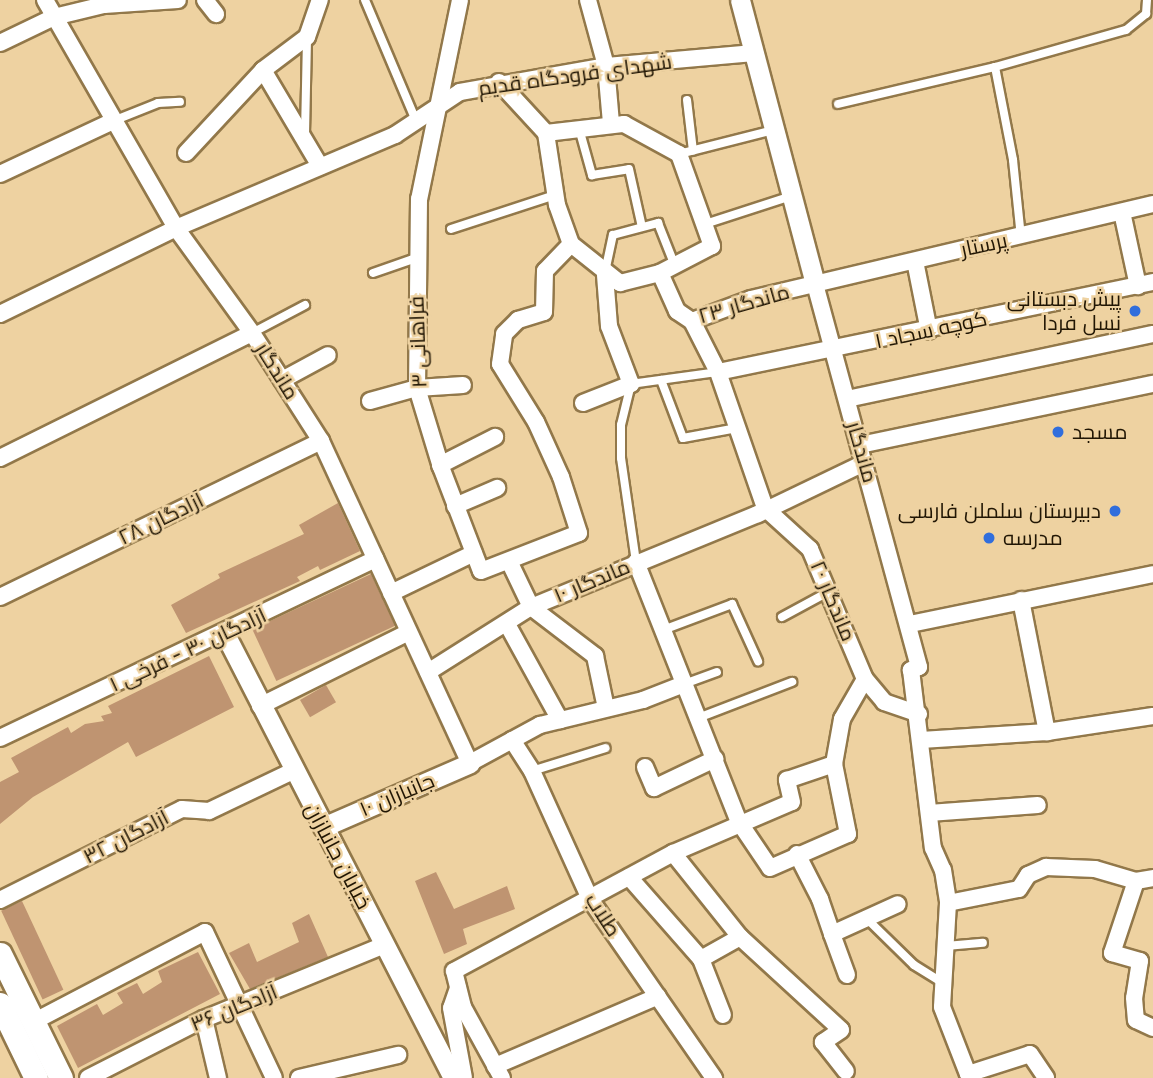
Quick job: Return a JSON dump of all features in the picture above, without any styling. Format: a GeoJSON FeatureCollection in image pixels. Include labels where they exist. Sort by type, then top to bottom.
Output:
{"type":"FeatureCollection","features":[{"type":"Feature","properties":{"kind":"main road"},"geometry":{"type":"LineString","coordinates":[[0,954],[61,1078]]}},
{"type":"Feature","properties":{"kind":"main road"},"geometry":{"type":"LineString","coordinates":[[3,1018],[36,1078]]}},
{"type":"Feature","properties":{"kind":"street","name":"ماندگار"},"geometry":{"type":"LineString","coordinates":[[45,0],[176,228],[253,332],[321,441],[470,763]]}},
{"type":"Feature","properties":{"kind":"street"},"geometry":{"type":"LineString","coordinates":[[0,43],[54,17],[104,5],[178,0]]}},
{"type":"Feature","properties":{"kind":"street"},"geometry":{"type":"LineString","coordinates":[[205,0],[216,14]]}},
{"type":"Feature","properties":{"kind":"street"},"geometry":{"type":"LineString","coordinates":[[186,153],[263,70],[307,37],[320,0]]}},
{"type":"Feature","properties":{"kind":"street","name":"فراهانی ۳"},"geometry":{"type":"LineString","coordinates":[[460,0],[441,105],[419,199],[416,258],[417,388],[440,465],[481,570],[509,561]]}},
{"type":"Feature","properties":{"kind":"street"},"geometry":{"type":"LineString","coordinates":[[587,0],[606,66],[611,122]]}},
{"type":"Feature","properties":{"kind":"street","name":"ماندگار"},"geometry":{"type":"LineString","coordinates":[[740,0],[832,350],[910,624],[919,667],[911,670],[919,714],[933,848],[943,870],[948,903],[941,982],[942,1007],[968,1074],[1030,1054],[1046,1078]]}},
{"type":"Feature","properties":{"kind":"street","name":"شهدای فرودگاه قدیم"},"geometry":{"type":"LineString","coordinates":[[0,314],[176,228],[395,135],[460,92],[499,82],[606,66],[754,53]]}},
{"type":"Feature","properties":{"kind":"street"},"geometry":{"type":"LineString","coordinates":[[263,70],[320,166]]}},
{"type":"Feature","properties":{"kind":"street"},"geometry":{"type":"LineString","coordinates":[[499,82],[547,133],[555,195],[570,244],[605,275],[620,284],[676,267],[712,246],[686,152],[624,124],[611,122],[580,132],[547,133]]}},
{"type":"Feature","properties":{"kind":"street"},"geometry":{"type":"LineString","coordinates":[[0,174],[113,121]]}},
{"type":"Feature","properties":{"kind":"street","name":"پرستار"},"geometry":{"type":"LineString","coordinates":[[815,284],[1153,204]]}},
{"type":"Feature","properties":{"kind":"street"},"geometry":{"type":"LineString","coordinates":[[1122,212],[1146,284]]}},
{"type":"Feature","properties":{"kind":"street"},"geometry":{"type":"LineString","coordinates":[[570,244],[545,271],[544,312],[518,320],[504,334],[501,359],[561,477],[579,533],[509,561],[531,607],[595,656],[607,708]]}},
{"type":"Feature","properties":{"kind":"street"},"geometry":{"type":"LineString","coordinates":[[915,261],[929,331]]}},
{"type":"Feature","properties":{"kind":"street","name":"ماندگار ۲۳"},"geometry":{"type":"LineString","coordinates":[[660,273],[677,311],[692,321],[751,299],[815,284]]}},
{"type":"Feature","properties":{"kind":"street"},"geometry":{"type":"LineString","coordinates":[[583,403],[631,384],[609,326],[605,275]]}},
{"type":"Feature","properties":{"kind":"street","name":"کوچه سجاد ۱"},"geometry":{"type":"LineString","coordinates":[[718,372],[929,331],[1146,284]]}},
{"type":"Feature","properties":{"kind":"street","name":"ماندگار ۲۰"},"geometry":{"type":"LineString","coordinates":[[692,321],[718,372],[765,508],[810,549],[831,590],[865,679],[884,702],[919,714]]}},
{"type":"Feature","properties":{"kind":"street"},"geometry":{"type":"LineString","coordinates":[[0,458],[253,332]]}},
{"type":"Feature","properties":{"kind":"street"},"geometry":{"type":"LineString","coordinates":[[847,399],[1153,334]]}},
{"type":"Feature","properties":{"kind":"street"},"geometry":{"type":"LineString","coordinates":[[282,380],[328,355]]}},
{"type":"Feature","properties":{"kind":"street"},"geometry":{"type":"LineString","coordinates":[[860,445],[1153,384]]}},
{"type":"Feature","properties":{"kind":"street"},"geometry":{"type":"LineString","coordinates":[[370,401],[417,388],[463,385]]}},
{"type":"Feature","properties":{"kind":"street"},"geometry":{"type":"LineString","coordinates":[[440,465],[495,437]]}},
{"type":"Feature","properties":{"kind":"street","name":"آزادگان ۲۸"},"geometry":{"type":"LineString","coordinates":[[0,597],[321,441]]}},
{"type":"Feature","properties":{"kind":"street","name":"ماندگار ۱۰"},"geometry":{"type":"LineString","coordinates":[[428,672],[531,607],[864,463]]}},
{"type":"Feature","properties":{"kind":"street"},"geometry":{"type":"LineString","coordinates":[[455,506],[497,488]]}},
{"type":"Feature","properties":{"kind":"street"},"geometry":{"type":"LineString","coordinates":[[391,593],[474,553]]}},
{"type":"Feature","properties":{"kind":"street","name":"آزادگان ۳۰ - فرخی ۱"},"geometry":{"type":"LineString","coordinates":[[0,738],[225,634],[375,559]]}},
{"type":"Feature","properties":{"kind":"street"},"geometry":{"type":"LineString","coordinates":[[636,562],[739,822],[770,868],[848,834],[834,764],[842,719],[865,679]]}},
{"type":"Feature","properties":{"kind":"street"},"geometry":{"type":"LineString","coordinates":[[910,624],[1153,574]]}},
{"type":"Feature","properties":{"kind":"street"},"geometry":{"type":"LineString","coordinates":[[1021,600],[1048,732]]}},
{"type":"Feature","properties":{"kind":"street"},"geometry":{"type":"LineString","coordinates":[[507,624],[560,720]]}},
{"type":"Feature","properties":{"kind":"street"},"geometry":{"type":"LineString","coordinates":[[260,706],[408,632]]}},
{"type":"Feature","properties":{"kind":"street","name":"خیابان جانبازان"},"geometry":{"type":"LineString","coordinates":[[225,634],[453,1078]]}},
{"type":"Feature","properties":{"kind":"street"},"geometry":{"type":"LineString","coordinates":[[470,763],[512,740],[560,720],[684,684]]}},
{"type":"Feature","properties":{"kind":"street"},"geometry":{"type":"LineString","coordinates":[[921,740],[1048,732],[1153,716]]}},
{"type":"Feature","properties":{"kind":"street","name":"طلاب"},"geometry":{"type":"LineString","coordinates":[[512,740],[532,771],[590,899],[714,1078]]}},
{"type":"Feature","properties":{"kind":"street"},"geometry":{"type":"LineString","coordinates":[[645,767],[654,788],[715,759]]}},
{"type":"Feature","properties":{"kind":"street","name":"جانبازان ۱۰"},"geometry":{"type":"LineString","coordinates":[[323,827],[470,763]]}},
{"type":"Feature","properties":{"kind":"street"},"geometry":{"type":"LineString","coordinates":[[657,996],[499,1072],[458,988],[454,971],[673,853],[739,822],[792,802],[786,780],[834,764]]}},
{"type":"Feature","properties":{"kind":"street","name":"آزادگان ۳۲"},"geometry":{"type":"LineString","coordinates":[[0,900],[182,809],[209,811],[293,771]]}},
{"type":"Feature","properties":{"kind":"street"},"geometry":{"type":"LineString","coordinates":[[929,813],[1038,805]]}},
{"type":"Feature","properties":{"kind":"street"},"geometry":{"type":"LineString","coordinates":[[673,853],[740,937],[841,1030],[823,1042],[846,1071]]}},
{"type":"Feature","properties":{"kind":"street"},"geometry":{"type":"LineString","coordinates":[[797,854],[820,899],[847,975]]}},
{"type":"Feature","properties":{"kind":"street"},"geometry":{"type":"LineString","coordinates":[[948,903],[1020,889],[1028,875],[1046,867],[1095,869],[1136,881],[1153,878]]}},
{"type":"Feature","properties":{"kind":"street"},"geometry":{"type":"LineString","coordinates":[[629,877],[701,959],[723,1015]]}},
{"type":"Feature","properties":{"kind":"street"},"geometry":{"type":"LineString","coordinates":[[1136,881],[1111,953],[1140,961],[1134,998],[1136,1020],[1153,1028]]}},
{"type":"Feature","properties":{"kind":"street"},"geometry":{"type":"LineString","coordinates":[[832,934],[864,916],[898,904]]}},
{"type":"Feature","properties":{"kind":"street"},"geometry":{"type":"LineString","coordinates":[[33,1021],[205,932],[274,1078]]}},
{"type":"Feature","properties":{"kind":"street"},"geometry":{"type":"LineString","coordinates":[[701,959],[740,937]]}},
{"type":"Feature","properties":{"kind":"street","name":"آزادگان ۳۶"},"geometry":{"type":"LineString","coordinates":[[88,1078],[204,1018],[239,1007],[384,946]]}},
{"type":"Feature","properties":{"kind":"street"},"geometry":{"type":"LineString","coordinates":[[458,988],[451,1007],[464,1078]]}},
{"type":"Feature","properties":{"kind":"street"},"geometry":{"type":"LineString","coordinates":[[204,1018],[218,1078]]}},
{"type":"Feature","properties":{"kind":"street"},"geometry":{"type":"LineString","coordinates":[[299,1078],[398,1055]]}},
{"type":"Feature","properties":{"kind":"lane"},"geometry":{"type":"LineString","coordinates":[[365,0],[416,121]]}},
{"type":"Feature","properties":{"kind":"lane"},"geometry":{"type":"LineString","coordinates":[[838,104],[995,67],[1126,30],[1146,14],[1147,0]]}},
{"type":"Feature","properties":{"kind":"lane"},"geometry":{"type":"LineString","coordinates":[[305,137],[307,37]]}},
{"type":"Feature","properties":{"kind":"lane"},"geometry":{"type":"LineString","coordinates":[[995,67],[1013,160],[1021,237]]}},
{"type":"Feature","properties":{"kind":"lane"},"geometry":{"type":"LineString","coordinates":[[687,100],[686,152],[774,130]]}},
{"type":"Feature","properties":{"kind":"lane"},"geometry":{"type":"LineString","coordinates":[[113,121],[159,103],[180,102]]}},
{"type":"Feature","properties":{"kind":"lane"},"geometry":{"type":"LineString","coordinates":[[580,132],[592,175],[629,169],[642,227]]}},
{"type":"Feature","properties":{"kind":"lane"},"geometry":{"type":"LineString","coordinates":[[451,229],[555,195]]}},
{"type":"Feature","properties":{"kind":"lane"},"geometry":{"type":"LineString","coordinates":[[705,224],[791,196]]}},
{"type":"Feature","properties":{"kind":"lane"},"geometry":{"type":"LineString","coordinates":[[605,275],[613,235],[658,223],[676,267]]}},
{"type":"Feature","properties":{"kind":"lane"},"geometry":{"type":"LineString","coordinates":[[373,273],[416,258]]}},
{"type":"Feature","properties":{"kind":"lane"},"geometry":{"type":"LineString","coordinates":[[253,332],[305,305]]}},
{"type":"Feature","properties":{"kind":"lane"},"geometry":{"type":"LineString","coordinates":[[636,562],[621,458],[621,425],[631,384],[718,372]]}},
{"type":"Feature","properties":{"kind":"lane"},"geometry":{"type":"LineString","coordinates":[[660,380],[682,438],[737,428]]}},
{"type":"Feature","properties":{"kind":"lane"},"geometry":{"type":"LineString","coordinates":[[782,617],[831,590]]}},
{"type":"Feature","properties":{"kind":"lane"},"geometry":{"type":"LineString","coordinates":[[663,629],[732,604],[758,661]]}},
{"type":"Feature","properties":{"kind":"lane"},"geometry":{"type":"LineString","coordinates":[[684,684],[717,672]]}},
{"type":"Feature","properties":{"kind":"lane"},"geometry":{"type":"LineString","coordinates":[[698,718],[792,682]]}},
{"type":"Feature","properties":{"kind":"lane"},"geometry":{"type":"LineString","coordinates":[[532,771],[606,748]]}},
{"type":"Feature","properties":{"kind":"lane"},"geometry":{"type":"LineString","coordinates":[[864,916],[914,965],[941,982]]}},
{"type":"Feature","properties":{"kind":"lane"},"geometry":{"type":"LineString","coordinates":[[946,946],[983,943]]}},
{"type":"Feature","properties":{"kind":"building"},"geometry":{"type":"Polygon","coordinates":[[[338,503],[360,551],[320,570],[318,566],[297,577],[300,581],[186,633],[171,605],[220,578],[218,574],[304,534],[299,525],[338,503]]]}},
{"type":"Feature","properties":{"kind":"building"},"geometry":{"type":"Polygon","coordinates":[[[371,574],[395,626],[276,681],[252,629],[371,574]]]}},
{"type":"Feature","properties":{"kind":"building"},"geometry":{"type":"Polygon","coordinates":[[[209,656],[234,707],[136,757],[128,742],[33,797],[0,824],[0,782],[19,772],[11,758],[68,727],[71,733],[85,724],[104,721],[101,716],[112,713],[108,706],[209,656]]]}},
{"type":"Feature","properties":{"kind":"building"},"geometry":{"type":"Polygon","coordinates":[[[326,685],[336,702],[310,717],[300,700],[326,685]]]}},
{"type":"Feature","properties":{"kind":"building"},"geometry":{"type":"Polygon","coordinates":[[[436,872],[454,909],[507,886],[515,909],[463,929],[467,944],[444,954],[415,881],[436,872]]]}},
{"type":"Feature","properties":{"kind":"building"},"geometry":{"type":"Polygon","coordinates":[[[22,901],[63,990],[43,1000],[1,911],[22,901]]]}},
{"type":"Feature","properties":{"kind":"building"},"geometry":{"type":"Polygon","coordinates":[[[309,914],[328,957],[250,989],[229,953],[249,943],[257,962],[299,942],[292,923],[309,914]]]}},
{"type":"Feature","properties":{"kind":"building"},"geometry":{"type":"Polygon","coordinates":[[[198,952],[220,994],[78,1068],[57,1026],[97,1004],[103,1015],[123,1003],[117,993],[137,983],[143,994],[162,982],[158,971],[198,952]]]}},
{"type":"Feature","properties":{"kind":"place","name":"پیش دبستانی نسل فردا"},"geometry":{"type":"Point","coordinates":[1135,311]}},
{"type":"Feature","properties":{"kind":"place","name":"مسجد"},"geometry":{"type":"Point","coordinates":[1058,432]}},
{"type":"Feature","properties":{"kind":"place","name":"دبیرستان سلملن فارسی"},"geometry":{"type":"Point","coordinates":[1115,511]}},
{"type":"Feature","properties":{"kind":"place","name":"مدرسه"},"geometry":{"type":"Point","coordinates":[989,538]}}]}
